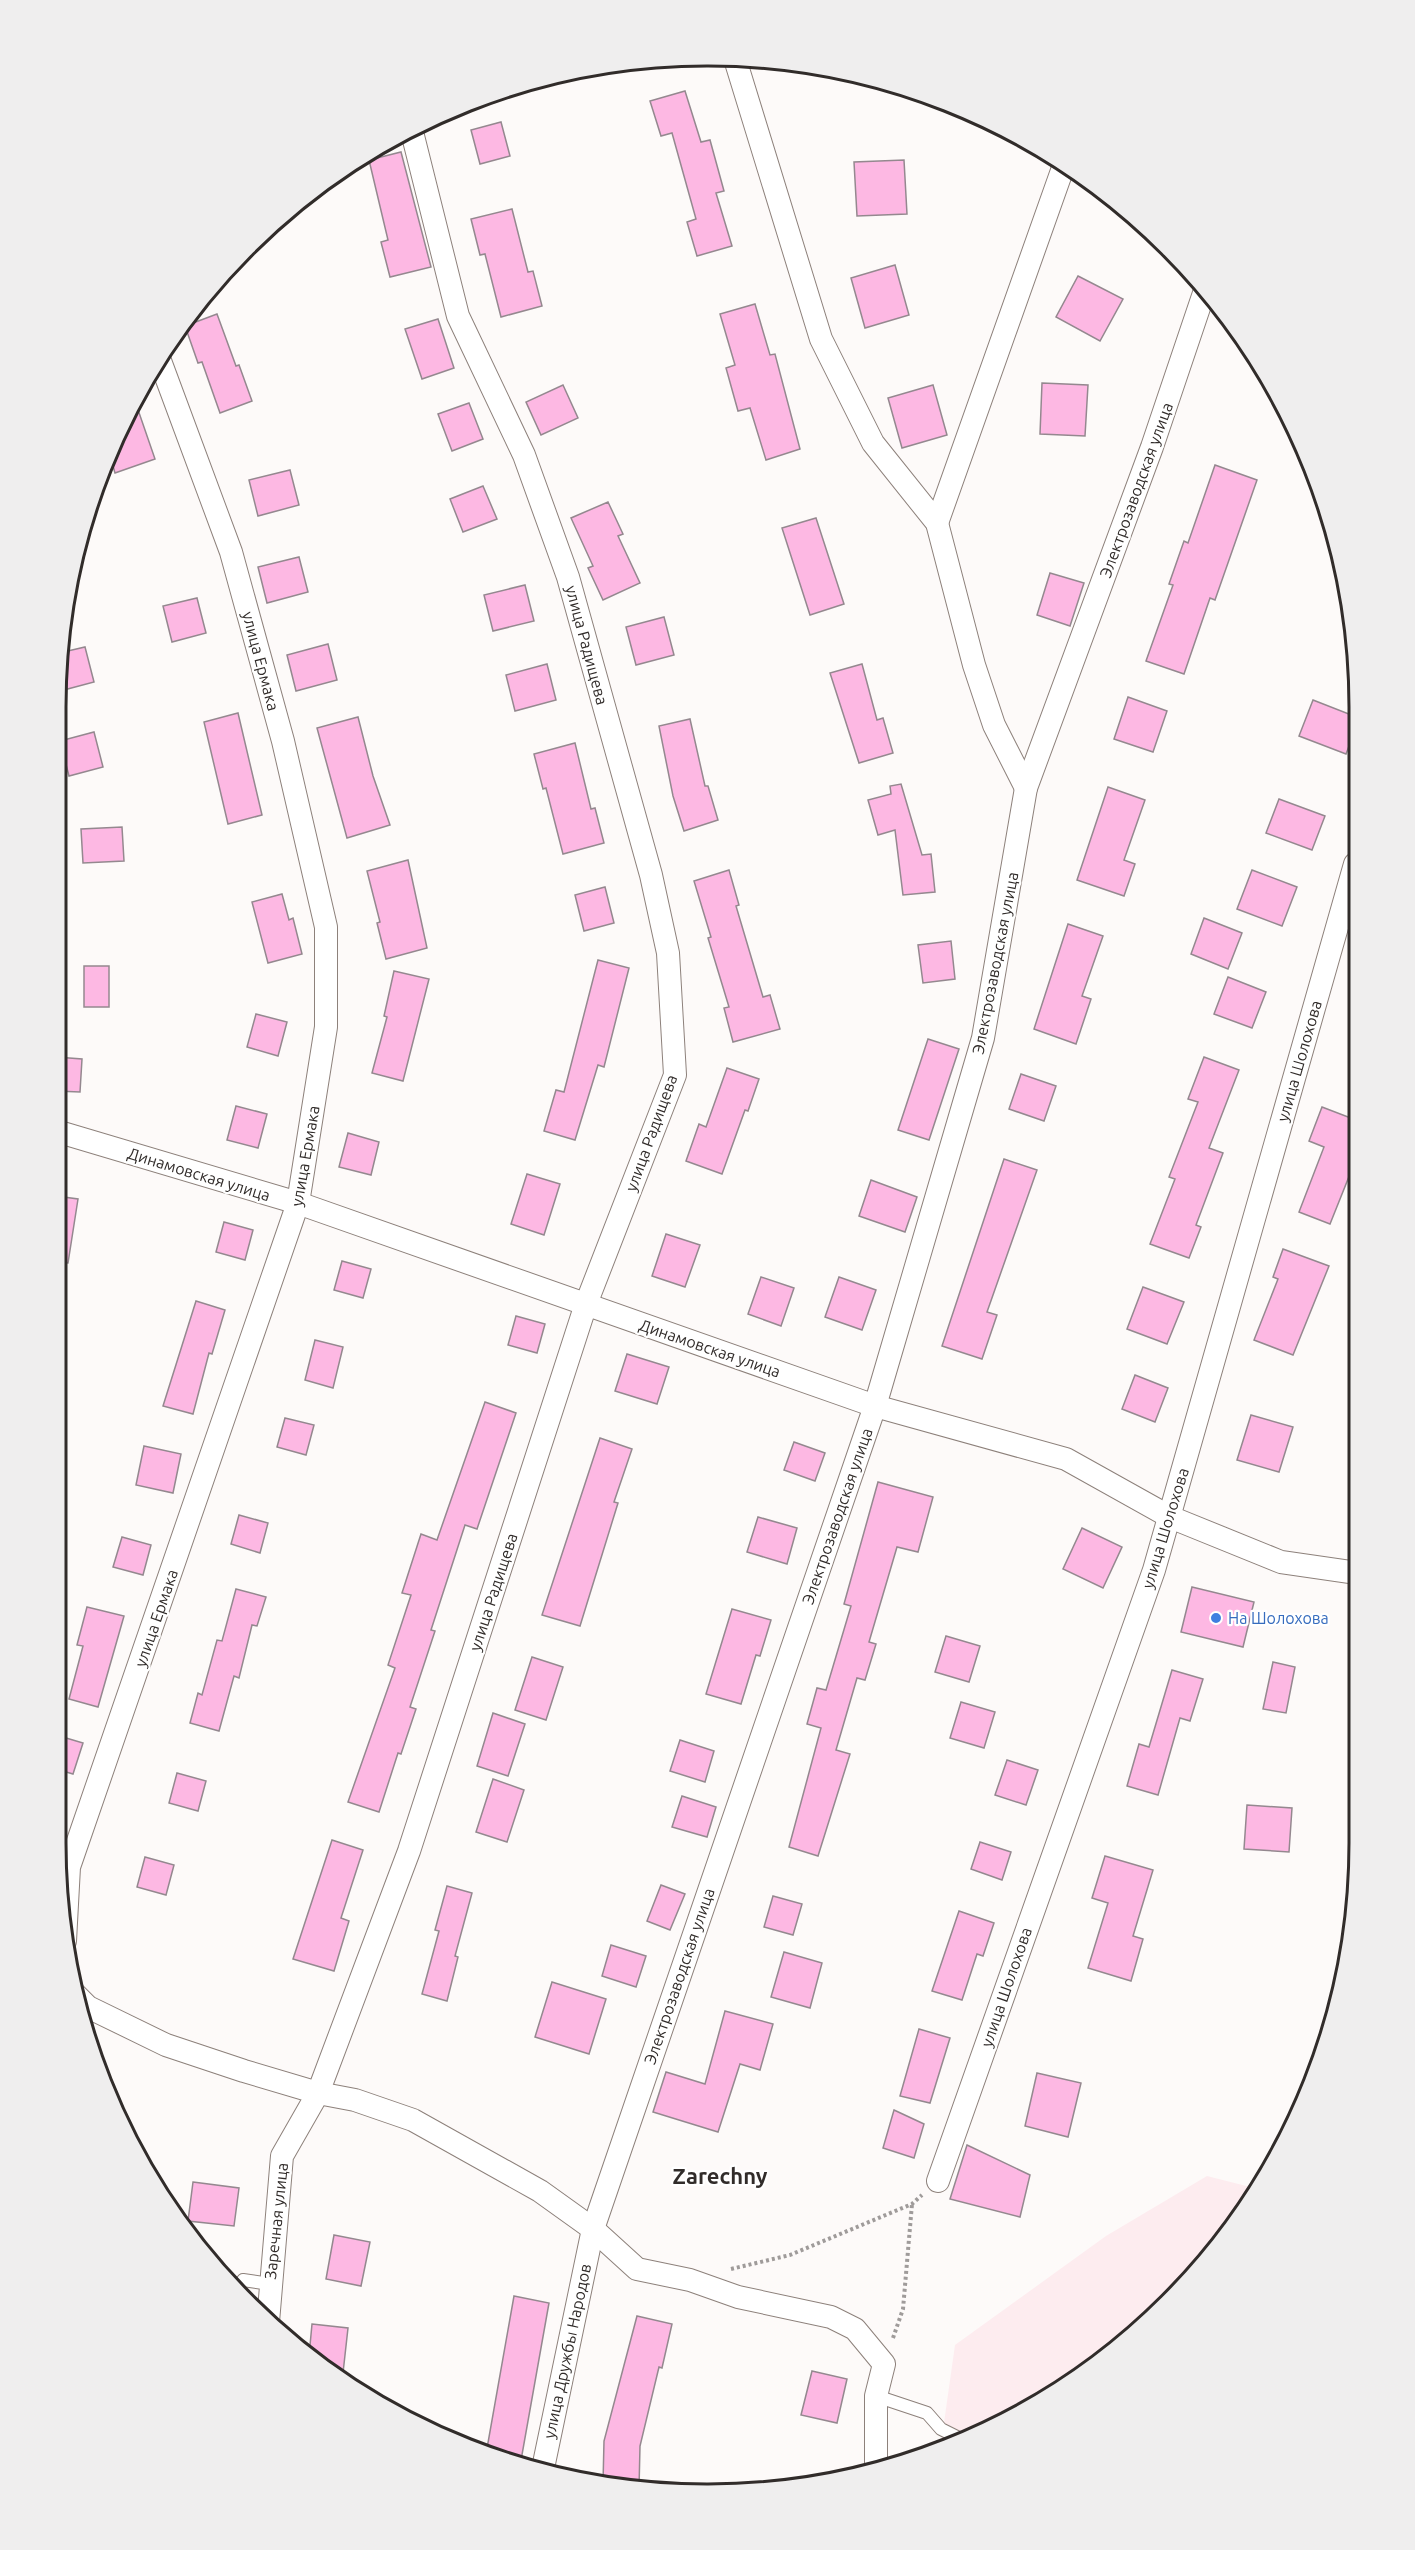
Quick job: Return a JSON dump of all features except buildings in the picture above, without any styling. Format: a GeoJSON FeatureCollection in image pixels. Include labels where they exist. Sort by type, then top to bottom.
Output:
{"type":"FeatureCollection","features":[{"type":"Feature","properties":{"kind":"street"},"geometry":{"type":"LineString","coordinates":[[737,67],[821,339],[873,443],[937,523],[974,665],[994,725],[1026,788]]}},
{"type":"Feature","properties":{"kind":"street","name":"улица Радищева"},"geometry":{"type":"LineString","coordinates":[[318,2092],[409,1851],[586,1304],[675,1075],[668,953],[651,875],[568,577],[524,455],[458,316],[413,138]]}},
{"type":"Feature","properties":{"kind":"street"},"geometry":{"type":"LineString","coordinates":[[937,523],[1061,172]]}},
{"type":"Feature","properties":{"kind":"street","name":"Электрозаводская улица"},"geometry":{"type":"LineString","coordinates":[[592,2229],[875,1406],[983,1038],[1026,788],[1152,447],[1202,300]]}},
{"type":"Feature","properties":{"kind":"street","name":"улица Ермака"},"geometry":{"type":"LineString","coordinates":[[68,1891],[69,1867],[298,1203],[326,1027],[326,927],[283,741],[231,552],[163,369]]}},
{"type":"Feature","properties":{"kind":"street","name":"улица Шолохова"},"geometry":{"type":"LineString","coordinates":[[938,2181],[1154,1570],[1349,885]]}},
{"type":"Feature","properties":{"kind":"street","name":"Динамовская улица"},"geometry":{"type":"LineString","coordinates":[[66,1134],[298,1203],[875,1406],[1066,1460],[1170,1517],[1281,1562],[1349,1572]]}},
{"type":"Feature","properties":{"kind":"street"},"geometry":{"type":"LineString","coordinates":[[87,2003],[166,2045],[318,2092],[355,2100],[413,2120],[540,2192],[592,2229],[637,2269],[690,2280],[738,2297],[831,2317],[855,2329],[884,2364],[876,2396],[876,2461]]}},
{"type":"Feature","properties":{"kind":"street","name":"Заречная улица"},"geometry":{"type":"LineString","coordinates":[[269,2310],[282,2156],[318,2092]]}},
{"type":"Feature","properties":{"kind":"street","name":"улица Дружбы Народов"},"geometry":{"type":"LineString","coordinates":[[544,2463],[592,2229]]}},
{"type":"Feature","properties":{"kind":"lane"},"geometry":{"type":"LineString","coordinates":[[243,2280],[270,2284]]}},
{"type":"Feature","properties":{"kind":"lane"},"geometry":{"type":"LineString","coordinates":[[876,2396],[927,2413],[941,2429],[953,2435]]}},
{"type":"Feature","properties":{"kind":"path"},"geometry":{"type":"LineString","coordinates":[[690,2280],[790,2255],[912,2204],[938,2181]]}},
{"type":"Feature","properties":{"kind":"path"},"geometry":{"type":"LineString","coordinates":[[884,2364],[903,2309],[912,2204]]}},
{"type":"Feature","properties":{"kind":"shaded area"},"geometry":{"type":"Polygon","coordinates":[[[1207,2176],[1249,2187],[1190,2265],[1130,2325],[1064,2376],[1028,2398],[991,2418],[942,2439],[955,2345],[1106,2236],[1207,2176]]]}},
{"type":"Feature","properties":{"kind":"place","name":"На Шолохова"},"geometry":{"type":"Point","coordinates":[1216,1618]}},
{"type":"Feature","properties":{"kind":"district","name":"Zarechny"},"geometry":{"type":"Point","coordinates":[720,2175]}}]}
